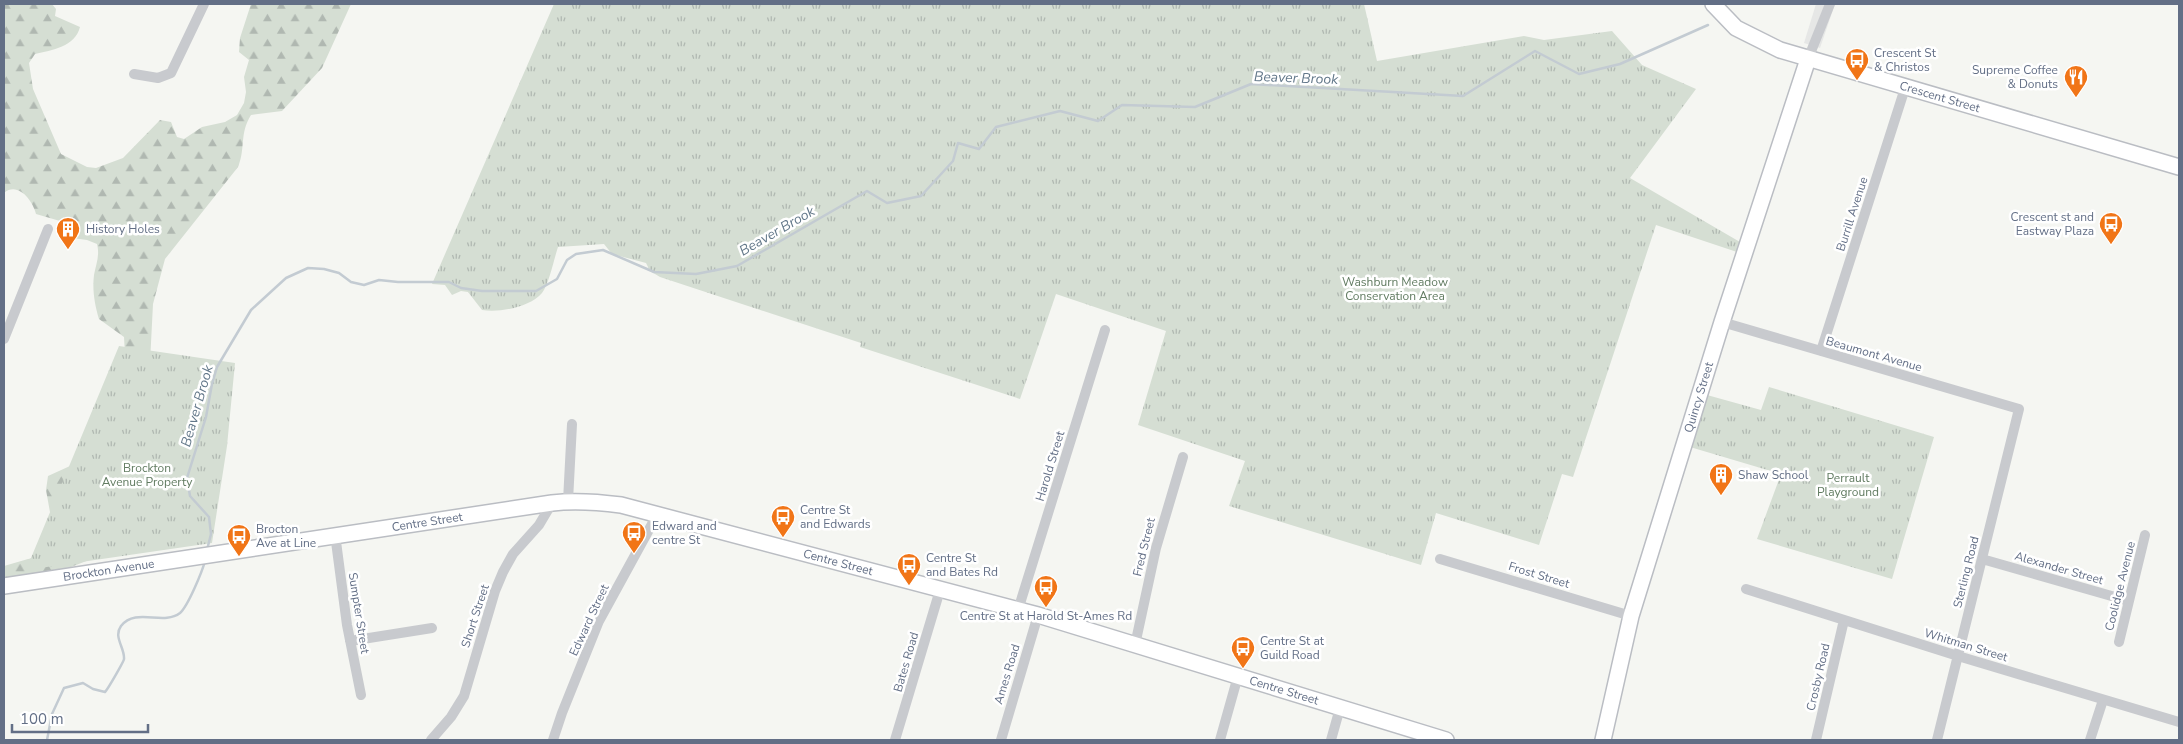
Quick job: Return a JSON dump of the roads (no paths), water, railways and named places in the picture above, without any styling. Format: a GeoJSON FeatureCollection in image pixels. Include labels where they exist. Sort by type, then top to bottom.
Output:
{"type":"FeatureCollection","features":[{"type":"Feature","properties":{"kind":"main road","name":"Crescent Street"},"geometry":{"type":"LineString","coordinates":[[1712,4],[1725,18],[1743,32],[1780,50],[1906,85],[2179,167]]}},
{"type":"Feature","properties":{"kind":"main road","name":"Quincy Street"},"geometry":{"type":"LineString","coordinates":[[1603,740],[1631,616],[1722,322],[1808,59]]}},
{"type":"Feature","properties":{"kind":"main road","name":"Centre Street"},"geometry":{"type":"LineString","coordinates":[[209,554],[568,501],[621,505],[1038,615],[1446,740]]}},
{"type":"Feature","properties":{"kind":"main road","name":"Brockton Avenue"},"geometry":{"type":"LineString","coordinates":[[4,586],[209,554]]}},
{"type":"Feature","properties":{"kind":"street"},"geometry":{"type":"LineString","coordinates":[[134,74],[158,78],[171,73],[204,4]]}},
{"type":"Feature","properties":{"kind":"street"},"geometry":{"type":"LineString","coordinates":[[1808,59],[1830,4]]}},
{"type":"Feature","properties":{"kind":"street","name":"Burrill Avenue"},"geometry":{"type":"LineString","coordinates":[[1822,351],[1906,85]]}},
{"type":"Feature","properties":{"kind":"street"},"geometry":{"type":"LineString","coordinates":[[4,339],[48,229]]}},
{"type":"Feature","properties":{"kind":"street","name":"Beaumont Avenue"},"geometry":{"type":"LineString","coordinates":[[1722,322],[2019,410]]}},
{"type":"Feature","properties":{"kind":"street","name":"Harold Street"},"geometry":{"type":"LineString","coordinates":[[1018,610],[1105,330]]}},
{"type":"Feature","properties":{"kind":"street","name":"Sterling Road"},"geometry":{"type":"LineString","coordinates":[[1937,740],[2019,410]]}},
{"type":"Feature","properties":{"kind":"street"},"geometry":{"type":"LineString","coordinates":[[568,501],[572,424]]}},
{"type":"Feature","properties":{"kind":"street","name":"Fred Street"},"geometry":{"type":"LineString","coordinates":[[1135,645],[1156,548],[1183,456]]}},
{"type":"Feature","properties":{"kind":"street","name":"Short Street"},"geometry":{"type":"LineString","coordinates":[[431,740],[451,717],[464,696],[503,572],[552,503]]}},
{"type":"Feature","properties":{"kind":"street","name":"Edward Street"},"geometry":{"type":"LineString","coordinates":[[553,740],[599,622],[657,515]]}},
{"type":"Feature","properties":{"kind":"street","name":"Sumpter Street"},"geometry":{"type":"LineString","coordinates":[[335,534],[350,641],[361,695]]}},
{"type":"Feature","properties":{"kind":"street","name":"Coolidge Avenue"},"geometry":{"type":"LineString","coordinates":[[2119,642],[2145,535]]}},
{"type":"Feature","properties":{"kind":"street","name":"Frost Street"},"geometry":{"type":"LineString","coordinates":[[1440,559],[1631,616]]}},
{"type":"Feature","properties":{"kind":"street","name":"Alexander Street"},"geometry":{"type":"LineString","coordinates":[[1982,559],[2129,601]]}},
{"type":"Feature","properties":{"kind":"street","name":"Whitman Street"},"geometry":{"type":"LineString","coordinates":[[1746,589],[1958,656],[2179,722]]}},
{"type":"Feature","properties":{"kind":"street","name":"Bates Road"},"geometry":{"type":"LineString","coordinates":[[895,740],[940,590]]}},
{"type":"Feature","properties":{"kind":"street","name":"Ames Road"},"geometry":{"type":"LineString","coordinates":[[1001,740],[1038,615]]}},
{"type":"Feature","properties":{"kind":"street","name":"Crosby Road"},"geometry":{"type":"LineString","coordinates":[[1816,740],[1844,620]]}},
{"type":"Feature","properties":{"kind":"street"},"geometry":{"type":"LineString","coordinates":[[350,641],[432,628]]}},
{"type":"Feature","properties":{"kind":"street"},"geometry":{"type":"LineString","coordinates":[[1220,740],[1238,676]]}},
{"type":"Feature","properties":{"kind":"street"},"geometry":{"type":"LineString","coordinates":[[2090,740],[2103,700]]}},
{"type":"Feature","properties":{"kind":"street"},"geometry":{"type":"LineString","coordinates":[[1331,740],[1340,708]]}},
{"type":"Feature","properties":{"kind":"waterway","name":"Beaver Brook"},"geometry":{"type":"LineString","coordinates":[[207,550],[211,534],[209,517],[190,496],[187,478],[206,417],[217,367],[251,310],[286,278],[308,268],[324,269],[339,273],[351,282],[364,285],[379,280],[449,282],[461,288],[482,291],[536,291],[557,279],[567,260],[576,254],[603,250],[654,272],[696,274],[737,266],[867,191],[887,203],[921,196],[953,161],[958,143],[979,149],[996,127],[1060,111],[1098,121],[1122,105],[1195,107],[1251,84],[1463,96],[1535,51],[1579,74],[1620,64],[1708,25]]}},
{"type":"Feature","properties":{"kind":"waterway","name":"Beaver Brook"},"geometry":{"type":"LineString","coordinates":[[47,740],[52,714],[64,688],[83,683],[93,689],[105,692],[124,659],[118,634],[121,626],[134,618],[166,618],[180,613],[191,596],[205,561]]}},
{"type":"Feature","properties":{"kind":"place","name":"Crescent St & Christos"},"geometry":{"type":"Point","coordinates":[1857,81]}},
{"type":"Feature","properties":{"kind":"place","name":"Supreme Coffee & Donuts"},"geometry":{"type":"Point","coordinates":[2076,98]}},
{"type":"Feature","properties":{"kind":"place","name":"Crescent st and Eastway Plaza"},"geometry":{"type":"Point","coordinates":[2111,245]}},
{"type":"Feature","properties":{"kind":"place","name":"History Holes"},"geometry":{"type":"Point","coordinates":[68,250]}},
{"type":"Feature","properties":{"kind":"place","name":"Shaw School"},"geometry":{"type":"Point","coordinates":[1721,496]}},
{"type":"Feature","properties":{"kind":"place","name":"Centre St and Edwards"},"geometry":{"type":"Point","coordinates":[783,538]}},
{"type":"Feature","properties":{"kind":"place","name":"Edward and centre St"},"geometry":{"type":"Point","coordinates":[634,554]}},
{"type":"Feature","properties":{"kind":"place","name":"Brocton Ave at Line"},"geometry":{"type":"Point","coordinates":[239,557]}},
{"type":"Feature","properties":{"kind":"place","name":"Centre St and Bates Rd"},"geometry":{"type":"Point","coordinates":[909,586]}},
{"type":"Feature","properties":{"kind":"place","name":"Centre St at Harold St-Ames Rd"},"geometry":{"type":"Point","coordinates":[1046,608]}},
{"type":"Feature","properties":{"kind":"place","name":"Centre St at Guild Road"},"geometry":{"type":"Point","coordinates":[1243,669]}},
{"type":"Feature","properties":{"kind":"park label","name":"Washburn Meadow Conservation Area"},"geometry":{"type":"Point","coordinates":[1395,289]}},
{"type":"Feature","properties":{"kind":"park label","name":"Brockton Avenue Property"},"geometry":{"type":"Point","coordinates":[147,475]}},
{"type":"Feature","properties":{"kind":"park label","name":"Perrault Playground"},"geometry":{"type":"Point","coordinates":[1848,485]}}]}
